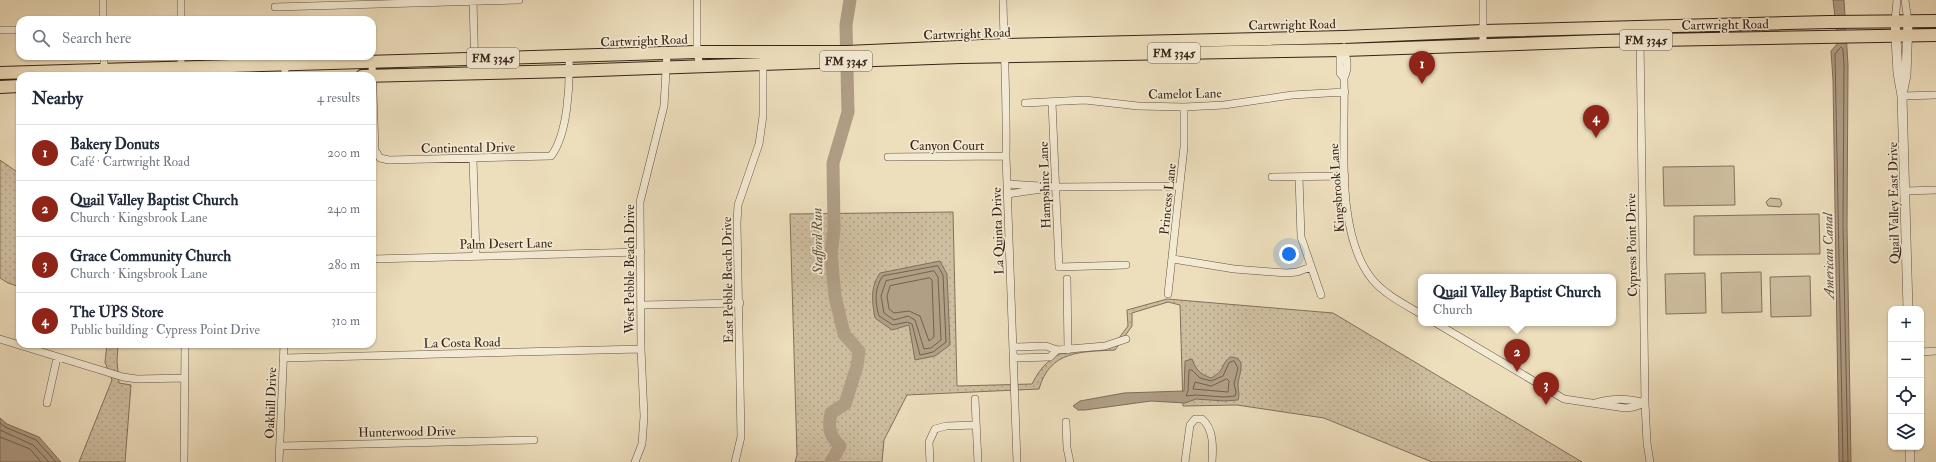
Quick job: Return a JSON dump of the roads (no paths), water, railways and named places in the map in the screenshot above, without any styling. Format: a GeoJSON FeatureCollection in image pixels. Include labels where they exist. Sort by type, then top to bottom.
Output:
{"type":"FeatureCollection","features":[{"type":"Feature","properties":{"kind":"main road","name":"Cartwright Road"},"geometry":{"type":"LineString","coordinates":[[1004,50],[1344,50],[1483,44],[1829,22],[1936,21]]}},
{"type":"Feature","properties":{"kind":"main road","name":"Cartwright Road"},"geometry":{"type":"LineString","coordinates":[[376,76],[700,66],[763,59],[1483,31],[1829,36],[1936,35]]}},
{"type":"Feature","properties":{"kind":"main road","name":"Cartwright Road"},"geometry":{"type":"LineString","coordinates":[[55,72],[181,67],[285,70],[372,63],[698,52],[763,59]]}},
{"type":"Feature","properties":{"kind":"main road","name":"Cartwright Road"},"geometry":{"type":"LineString","coordinates":[[0,73],[16,74]]}},
{"type":"Feature","properties":{"kind":"main road"},"geometry":{"type":"LineString","coordinates":[[0,87],[16,86]]}},
{"type":"Feature","properties":{"kind":"street"},"geometry":{"type":"LineString","coordinates":[[103,0],[103,16]]}},
{"type":"Feature","properties":{"kind":"street"},"geometry":{"type":"LineString","coordinates":[[181,0],[181,16]]}},
{"type":"Feature","properties":{"kind":"street"},"geometry":{"type":"LineString","coordinates":[[275,7],[520,0]]}},
{"type":"Feature","properties":{"kind":"street"},"geometry":{"type":"LineString","coordinates":[[697,0],[698,52],[700,66]]}},
{"type":"Feature","properties":{"kind":"street","name":"La Quinta Drive"},"geometry":{"type":"LineString","coordinates":[[1003,0],[1007,106],[1006,156],[1017,462]]}},
{"type":"Feature","properties":{"kind":"street"},"geometry":{"type":"LineString","coordinates":[[1483,0],[1483,44]]}},
{"type":"Feature","properties":{"kind":"street","name":"Quail Valley East Drive"},"geometry":{"type":"LineString","coordinates":[[1897,0],[1895,36],[1898,73],[1902,96],[1906,191],[1908,306]]}},
{"type":"Feature","properties":{"kind":"street","name":"Quail Valley East Drive"},"geometry":{"type":"LineString","coordinates":[[1902,96],[1906,75],[1908,36],[1905,0]]}},
{"type":"Feature","properties":{"kind":"street"},"geometry":{"type":"LineString","coordinates":[[473,1],[475,73]]}},
{"type":"Feature","properties":{"kind":"street"},"geometry":{"type":"LineString","coordinates":[[0,30],[16,30]]}},
{"type":"Feature","properties":{"kind":"street","name":"Cypress Point Drive"},"geometry":{"type":"LineString","coordinates":[[1640,34],[1645,403],[1647,443],[1650,462]]}},
{"type":"Feature","properties":{"kind":"street","name":"Kingsbrook Lane"},"geometry":{"type":"LineString","coordinates":[[1344,37],[1344,50],[1348,55],[1347,72],[1344,78],[1345,176],[1349,228],[1357,256],[1372,280],[1383,290],[1418,312]]}},
{"type":"Feature","properties":{"kind":"street","name":"West Pebble Beach Drive"},"geometry":{"type":"LineString","coordinates":[[635,462],[642,444],[644,416],[641,349],[642,305],[640,202],[664,106],[667,67],[666,53]]}},
{"type":"Feature","properties":{"kind":"street","name":"Continental Drive"},"geometry":{"type":"LineString","coordinates":[[376,150],[380,158],[389,160],[551,156],[557,149],[563,124],[569,71],[569,56]]}},
{"type":"Feature","properties":{"kind":"street","name":"East Pebble Beach Drive"},"geometry":{"type":"LineString","coordinates":[[735,462],[741,437],[740,303],[737,223],[738,205],[759,144],[762,116],[763,59]]}},
{"type":"Feature","properties":{"kind":"street"},"geometry":{"type":"LineString","coordinates":[[104,60],[104,69]]}},
{"type":"Feature","properties":{"kind":"street","name":"Continental Drive"},"geometry":{"type":"LineString","coordinates":[[369,72],[372,63]]}},
{"type":"Feature","properties":{"kind":"street","name":"Camelot Lane"},"geometry":{"type":"LineString","coordinates":[[1026,103],[1085,100],[1138,106],[1224,106],[1286,95],[1345,92]]}},
{"type":"Feature","properties":{"kind":"street"},"geometry":{"type":"LineString","coordinates":[[1902,96],[1936,95]]}},
{"type":"Feature","properties":{"kind":"street","name":"Hampshire Lane"},"geometry":{"type":"LineString","coordinates":[[1052,102],[1059,267],[1126,265]]}},
{"type":"Feature","properties":{"kind":"street","name":"Princess Lane"},"geometry":{"type":"LineString","coordinates":[[1168,294],[1184,147],[1184,107]]}},
{"type":"Feature","properties":{"kind":"street","name":"Canyon Court"},"geometry":{"type":"LineString","coordinates":[[888,157],[1006,156]]}},
{"type":"Feature","properties":{"kind":"street"},"geometry":{"type":"LineString","coordinates":[[473,159],[476,256]]}},
{"type":"Feature","properties":{"kind":"street"},"geometry":{"type":"LineString","coordinates":[[1272,177],[1345,176]]}},
{"type":"Feature","properties":{"kind":"street"},"geometry":{"type":"LineString","coordinates":[[1299,177],[1301,237],[1322,295]]}},
{"type":"Feature","properties":{"kind":"street"},"geometry":{"type":"LineString","coordinates":[[1008,184],[1056,187],[1180,186]]}},
{"type":"Feature","properties":{"kind":"street"},"geometry":{"type":"LineString","coordinates":[[1008,194],[1056,187]]}},
{"type":"Feature","properties":{"kind":"street"},"geometry":{"type":"LineString","coordinates":[[1906,191],[1936,190]]}},
{"type":"Feature","properties":{"kind":"street","name":"Palm Desert Lane"},"geometry":{"type":"LineString","coordinates":[[376,259],[641,252]]}},
{"type":"Feature","properties":{"kind":"street"},"geometry":{"type":"LineString","coordinates":[[1173,259],[1234,269],[1286,273],[1297,272],[1311,267]]}},
{"type":"Feature","properties":{"kind":"street"},"geometry":{"type":"LineString","coordinates":[[1067,279],[1068,350]]}},
{"type":"Feature","properties":{"kind":"street"},"geometry":{"type":"LineString","coordinates":[[642,305],[740,303]]}},
{"type":"Feature","properties":{"kind":"street"},"geometry":{"type":"LineString","coordinates":[[1441,326],[1564,399],[1593,404],[1616,399],[1633,399],[1645,403]]}},
{"type":"Feature","properties":{"kind":"street"},"geometry":{"type":"LineString","coordinates":[[0,339],[16,344]]}},
{"type":"Feature","properties":{"kind":"street"},"geometry":{"type":"LineString","coordinates":[[1013,347],[1046,346],[1057,350],[1068,350],[1106,346],[1126,339]]}},
{"type":"Feature","properties":{"kind":"street"},"geometry":{"type":"LineString","coordinates":[[27,348],[123,377],[137,379],[185,378]]}},
{"type":"Feature","properties":{"kind":"street"},"geometry":{"type":"LineString","coordinates":[[184,462],[185,348]]}},
{"type":"Feature","properties":{"kind":"street","name":"Oakhill Drive"},"geometry":{"type":"LineString","coordinates":[[279,462],[281,446],[284,348]]}},
{"type":"Feature","properties":{"kind":"street","name":"La Costa Road"},"geometry":{"type":"LineString","coordinates":[[284,358],[641,349]]}},
{"type":"Feature","properties":{"kind":"street"},"geometry":{"type":"LineString","coordinates":[[1013,358],[1050,357],[1057,350]]}},
{"type":"Feature","properties":{"kind":"street"},"geometry":{"type":"LineString","coordinates":[[1924,352],[1936,351]]}},
{"type":"Feature","properties":{"kind":"street"},"geometry":{"type":"LineString","coordinates":[[47,403],[56,358]]}},
{"type":"Feature","properties":{"kind":"street"},"geometry":{"type":"LineString","coordinates":[[975,399],[978,462]]}},
{"type":"Feature","properties":{"kind":"street"},"geometry":{"type":"LineString","coordinates":[[1184,462],[1190,425],[1195,418],[1202,420],[1208,426],[1212,437],[1212,462]]}},
{"type":"Feature","properties":{"kind":"street"},"geometry":{"type":"LineString","coordinates":[[1066,422],[1067,448],[1070,462]]}},
{"type":"Feature","properties":{"kind":"street"},"geometry":{"type":"LineString","coordinates":[[930,462],[929,442],[935,429],[946,426],[976,425]]}},
{"type":"Feature","properties":{"kind":"street","name":"Hunterwood Drive"},"geometry":{"type":"LineString","coordinates":[[281,446],[534,440]]}},
{"type":"Feature","properties":{"kind":"street"},"geometry":{"type":"LineString","coordinates":[[1910,450],[1910,462]]}},
{"type":"Feature","properties":{"kind":"water","name":"American Canal"},"geometry":{"type":"Polygon","coordinates":[[[1833,0],[1844,0],[1848,65],[1847,226],[1851,462],[1839,462],[1833,80],[1831,51],[1838,43],[1833,0]]]}},
{"type":"Feature","properties":{"kind":"water"},"geometry":{"type":"Polygon","coordinates":[[[940,261],[947,274],[950,345],[935,356],[915,360],[909,325],[892,330],[875,318],[873,289],[880,273],[940,261]]]}},
{"type":"Feature","properties":{"kind":"water"},"geometry":{"type":"Polygon","coordinates":[[[1230,357],[1236,358],[1241,363],[1238,385],[1238,400],[1224,401],[1196,399],[1185,403],[1151,401],[1085,410],[1078,410],[1073,406],[1080,401],[1124,393],[1184,391],[1185,361],[1192,359],[1199,371],[1211,378],[1221,370],[1230,357]]]}},
{"type":"Feature","properties":{"kind":"water"},"geometry":{"type":"Polygon","coordinates":[[[0,418],[7,424],[39,437],[61,462],[0,462],[0,418]]]}},
{"type":"Feature","properties":{"kind":"waterway","name":"Stafford Run"},"geometry":{"type":"LineString","coordinates":[[831,462],[840,446],[830,431],[831,413],[845,404],[857,366],[859,351],[844,334],[835,296],[831,254],[834,230],[833,163],[848,112],[846,25],[850,0]]}},
{"type":"Feature","properties":{"kind":"place","name":"Bakery Donuts"},"geometry":{"type":"Point","coordinates":[1422,84]}},
{"type":"Feature","properties":{"kind":"place","name":"The UPS Store"},"geometry":{"type":"Point","coordinates":[1596,138]}},
{"type":"Feature","properties":{"kind":"place","name":"Quail Valley Baptist Church"},"geometry":{"type":"Point","coordinates":[1517,372]}},
{"type":"Feature","properties":{"kind":"place","name":"Grace Community Church"},"geometry":{"type":"Point","coordinates":[1546,405]}}]}
